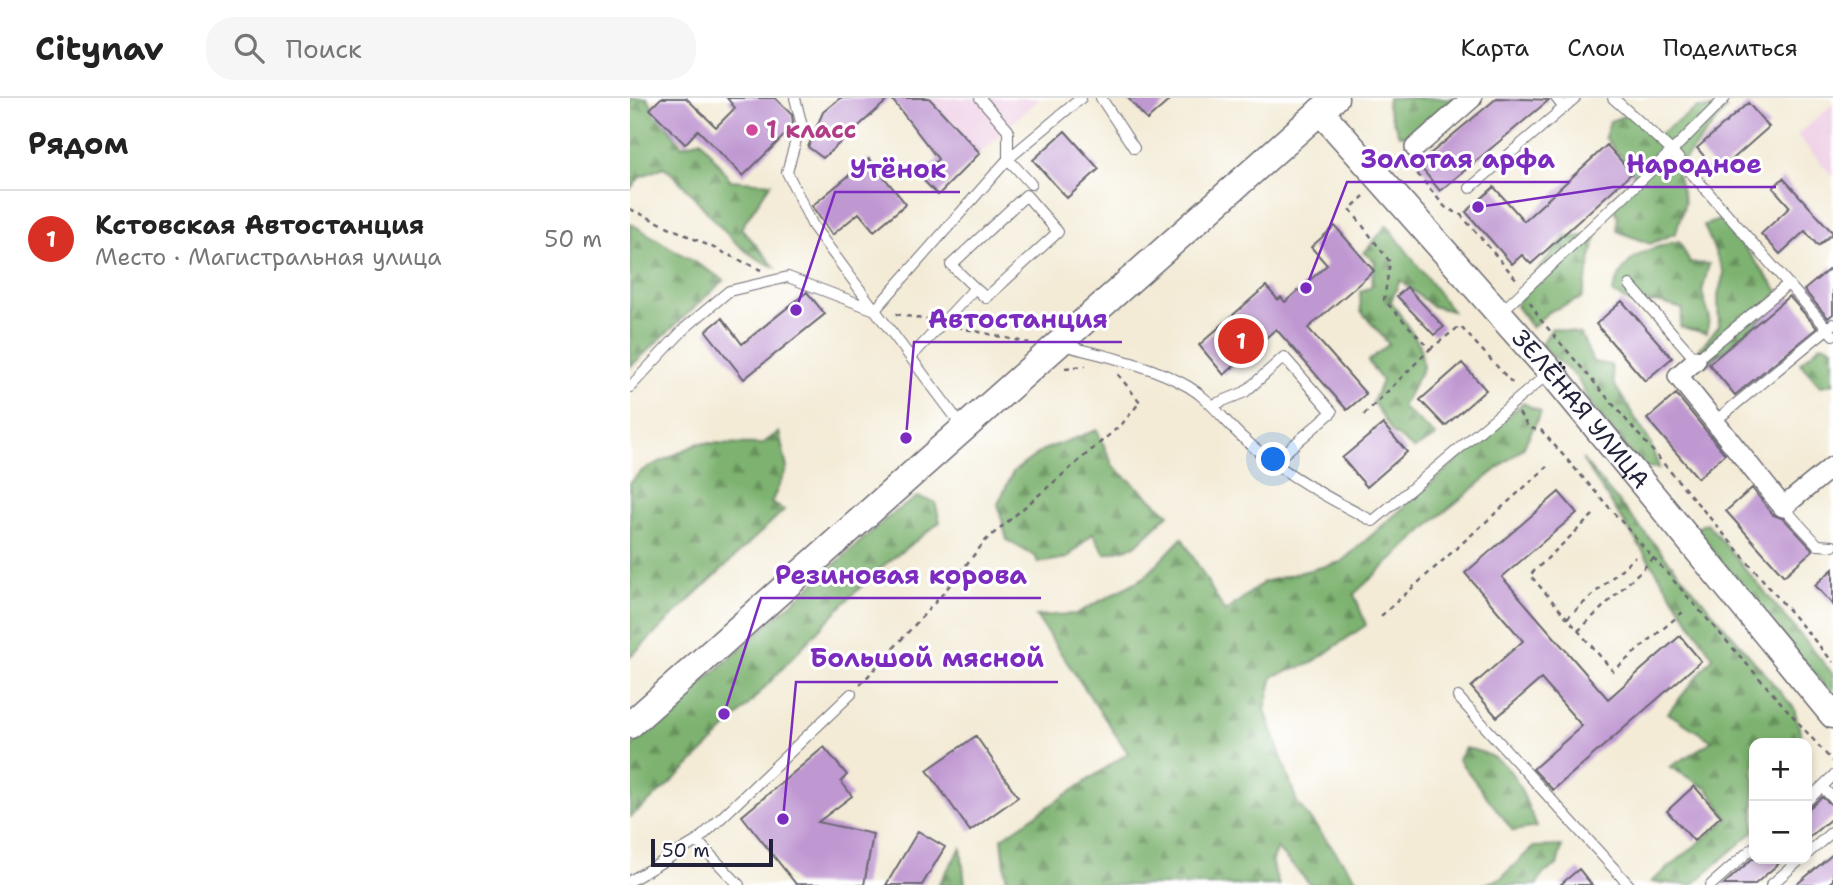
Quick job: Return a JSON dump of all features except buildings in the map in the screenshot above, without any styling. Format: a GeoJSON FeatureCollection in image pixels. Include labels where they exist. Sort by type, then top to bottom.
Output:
{"type":"FeatureCollection","features":[{"type":"Feature","properties":{"kind":"main road","name":"ЗЕЛЁНАЯ УЛИЦА"},"geometry":{"type":"LineString","coordinates":[[1328,104],[1833,715]]}},
{"type":"Feature","properties":{"kind":"main road"},"geometry":{"type":"LineString","coordinates":[[630,725],[1328,104]]}},
{"type":"Feature","properties":{"kind":"street"},"geometry":{"type":"LineString","coordinates":[[1411,154],[1472,98]]}},
{"type":"Feature","properties":{"kind":"street"},"geometry":{"type":"LineString","coordinates":[[1696,360],[1678,376],[1783,507],[1833,466]]}},
{"type":"Feature","properties":{"kind":"lane"},"geometry":{"type":"LineString","coordinates":[[795,98],[801,122],[787,172],[813,226],[964,428]]}},
{"type":"Feature","properties":{"kind":"lane"},"geometry":{"type":"LineString","coordinates":[[980,98],[1008,130],[1008,159],[1031,184]]}},
{"type":"Feature","properties":{"kind":"lane"},"geometry":{"type":"LineString","coordinates":[[875,310],[1008,159],[1081,98]]}},
{"type":"Feature","properties":{"kind":"lane"},"geometry":{"type":"LineString","coordinates":[[1101,98],[1134,148]]}},
{"type":"Feature","properties":{"kind":"lane"},"geometry":{"type":"LineString","coordinates":[[1556,98],[1564,108]]}},
{"type":"Feature","properties":{"kind":"lane"},"geometry":{"type":"LineString","coordinates":[[1470,188],[1575,98]]}},
{"type":"Feature","properties":{"kind":"lane"},"geometry":{"type":"LineString","coordinates":[[1613,98],[1672,150],[1788,284],[1831,329],[1714,422]]}},
{"type":"Feature","properties":{"kind":"lane"},"geometry":{"type":"LineString","coordinates":[[1499,313],[1725,98]]}},
{"type":"Feature","properties":{"kind":"lane"},"geometry":{"type":"LineString","coordinates":[[1026,195],[1058,232],[986,298],[975,288],[951,265],[1026,195]]}},
{"type":"Feature","properties":{"kind":"lane"},"geometry":{"type":"LineString","coordinates":[[630,387],[685,328],[729,291],[788,277],[875,310]]}},
{"type":"Feature","properties":{"kind":"lane"},"geometry":{"type":"LineString","coordinates":[[1630,285],[1696,360],[1788,284]]}},
{"type":"Feature","properties":{"kind":"lane"},"geometry":{"type":"LineString","coordinates":[[911,358],[975,288]]}},
{"type":"Feature","properties":{"kind":"lane"},"geometry":{"type":"LineString","coordinates":[[1050,351],[1140,364],[1188,387],[1213,405],[1243,438],[1274,461],[1344,506],[1373,521],[1550,372]]}},
{"type":"Feature","properties":{"kind":"lane"},"geometry":{"type":"LineString","coordinates":[[1213,405],[1245,392],[1284,357],[1332,412],[1274,461]]}},
{"type":"Feature","properties":{"kind":"lane"},"geometry":{"type":"LineString","coordinates":[[1783,507],[1818,545],[1833,546]]}},
{"type":"Feature","properties":{"kind":"lane"},"geometry":{"type":"LineString","coordinates":[[630,881],[697,841],[851,694]]}},
{"type":"Feature","properties":{"kind":"lane"},"geometry":{"type":"LineString","coordinates":[[1458,697],[1629,885]]}},
{"type":"Feature","properties":{"kind":"lane"},"geometry":{"type":"LineString","coordinates":[[1812,797],[1833,776]]}},
{"type":"Feature","properties":{"kind":"lane"},"geometry":{"type":"LineString","coordinates":[[1822,788],[1833,798]]}},
{"type":"Feature","properties":{"kind":"lane"},"geometry":{"type":"LineString","coordinates":[[1812,850],[1833,831]]}},
{"type":"Feature","properties":{"kind":"lane"},"geometry":{"type":"LineString","coordinates":[[697,841],[739,885]]}},
{"type":"Feature","properties":{"kind":"lane"},"geometry":{"type":"LineString","coordinates":[[1711,885],[1749,851]]}},
{"type":"Feature","properties":{"kind":"lane"},"geometry":{"type":"LineString","coordinates":[[1771,885],[1795,864]]}},
{"type":"Feature","properties":{"kind":"path"},"geometry":{"type":"LineString","coordinates":[[1411,154],[1445,207],[1461,215],[1523,290],[1540,319],[1833,662]]}},
{"type":"Feature","properties":{"kind":"path"},"geometry":{"type":"LineString","coordinates":[[630,209],[748,267],[788,277]]}},
{"type":"Feature","properties":{"kind":"path"},"geometry":{"type":"LineString","coordinates":[[1349,209],[1390,262],[1384,300],[1430,349]]}},
{"type":"Feature","properties":{"kind":"path"},"geometry":{"type":"LineString","coordinates":[[875,310],[939,323]]}},
{"type":"Feature","properties":{"kind":"path"},"geometry":{"type":"LineString","coordinates":[[952,326],[1028,342],[1050,351],[1052,370],[1094,367]]}},
{"type":"Feature","properties":{"kind":"path"},"geometry":{"type":"LineString","coordinates":[[1364,415],[1430,349],[1460,326],[1522,394],[1517,410],[1529,428],[1541,430],[1831,761]]}},
{"type":"Feature","properties":{"kind":"path"},"geometry":{"type":"LineString","coordinates":[[851,694],[940,597],[986,540],[1122,424],[1140,402],[1113,369]]}},
{"type":"Feature","properties":{"kind":"path"},"geometry":{"type":"LineString","coordinates":[[1381,616],[1547,467]]}},
{"type":"Feature","properties":{"kind":"path"},"geometry":{"type":"LineString","coordinates":[[1593,515],[1530,575],[1613,671],[1684,611]]}},
{"type":"Feature","properties":{"kind":"path"},"geometry":{"type":"LineString","coordinates":[[1567,618],[1635,557]]}},
{"type":"Feature","properties":{"kind":"path"},"geometry":{"type":"LineString","coordinates":[[1578,631],[1654,558]]}},
{"type":"Feature","properties":{"kind":"shaded area"},"geometry":{"type":"Polygon","coordinates":[[[929,98],[1040,98],[980,153],[929,98]]]}},
{"type":"Feature","properties":{"kind":"shaded area"},"geometry":{"type":"Polygon","coordinates":[[[1833,104],[1833,177],[1797,135],[1833,104]]]}},
{"type":"Feature","properties":{"kind":"green space"},"geometry":{"type":"Polygon","coordinates":[[[630,98],[647,98],[682,146],[701,140],[730,180],[771,183],[741,228],[775,267],[743,249],[664,167],[640,177],[630,189],[630,98]]]}},
{"type":"Feature","properties":{"kind":"green space"},"geometry":{"type":"Polygon","coordinates":[[[1388,98],[1461,98],[1410,135],[1399,135],[1387,106],[1388,98]]]}},
{"type":"Feature","properties":{"kind":"green space"},"geometry":{"type":"Polygon","coordinates":[[[1697,108],[1726,109],[1676,170],[1685,202],[1676,233],[1650,244],[1617,231],[1618,216],[1609,201],[1635,175],[1605,137],[1610,121],[1635,112],[1655,137],[1697,108]]]}},
{"type":"Feature","properties":{"kind":"green space"},"geometry":{"type":"Polygon","coordinates":[[[1723,219],[1785,300],[1705,366],[1696,353],[1719,326],[1718,295],[1724,273],[1704,225],[1723,219]]]}},
{"type":"Feature","properties":{"kind":"green space"},"geometry":{"type":"Polygon","coordinates":[[[630,223],[724,280],[630,367],[630,223]]]}},
{"type":"Feature","properties":{"kind":"green space"},"geometry":{"type":"Polygon","coordinates":[[[1387,225],[1452,311],[1432,306],[1400,280],[1391,301],[1420,345],[1423,368],[1402,407],[1436,436],[1414,449],[1392,432],[1373,402],[1382,381],[1368,361],[1389,344],[1361,311],[1360,292],[1371,287],[1375,261],[1364,253],[1387,225]]]}},
{"type":"Feature","properties":{"kind":"green space"},"geometry":{"type":"Polygon","coordinates":[[[1596,236],[1582,298],[1548,312],[1532,328],[1516,306],[1538,270],[1565,237],[1596,236]]]}},
{"type":"Feature","properties":{"kind":"green space"},"geometry":{"type":"Polygon","coordinates":[[[1679,241],[1690,263],[1709,264],[1702,292],[1709,316],[1707,333],[1680,327],[1683,309],[1657,302],[1633,304],[1612,293],[1629,262],[1645,252],[1679,241]]]}},
{"type":"Feature","properties":{"kind":"green space"},"geometry":{"type":"Polygon","coordinates":[[[1552,328],[1581,334],[1593,362],[1611,365],[1614,384],[1650,442],[1659,468],[1642,467],[1592,406],[1577,378],[1541,345],[1552,328]]]}},
{"type":"Feature","properties":{"kind":"green space"},"geometry":{"type":"Polygon","coordinates":[[[1822,344],[1833,348],[1833,384],[1820,386],[1800,363],[1822,344]]]}},
{"type":"Feature","properties":{"kind":"green space"},"geometry":{"type":"Polygon","coordinates":[[[1523,403],[1541,412],[1523,448],[1437,518],[1354,594],[1366,625],[1310,664],[1273,676],[1265,710],[1297,802],[1361,885],[1311,885],[1276,848],[1272,865],[1279,885],[1007,885],[1002,838],[1128,753],[1036,616],[1076,614],[1145,577],[1182,538],[1225,612],[1264,582],[1341,562],[1523,403]]]}},
{"type":"Feature","properties":{"kind":"green space"},"geometry":{"type":"Polygon","coordinates":[[[1097,430],[1113,466],[1169,514],[1135,546],[1105,554],[1093,533],[1067,558],[1038,563],[1036,557],[1007,540],[998,504],[1013,472],[1043,450],[1097,430]]]}},
{"type":"Feature","properties":{"kind":"green space"},"geometry":{"type":"Polygon","coordinates":[[[779,432],[787,468],[771,503],[784,510],[630,657],[630,482],[643,470],[699,443],[762,444],[779,432]]]}},
{"type":"Feature","properties":{"kind":"green space"},"geometry":{"type":"Polygon","coordinates":[[[1582,459],[1794,708],[1802,738],[1749,738],[1749,835],[1692,885],[1651,882],[1728,819],[1708,789],[1670,767],[1712,741],[1668,713],[1713,657],[1582,459]]]}},
{"type":"Feature","properties":{"kind":"green space"},"geometry":{"type":"Polygon","coordinates":[[[917,497],[935,502],[940,522],[881,568],[849,598],[696,759],[630,817],[630,747],[888,517],[917,497]]]}},
{"type":"Feature","properties":{"kind":"green space"},"geometry":{"type":"Polygon","coordinates":[[[1707,523],[1833,674],[1833,696],[1694,529],[1707,523]]]}},
{"type":"Feature","properties":{"kind":"green space"},"geometry":{"type":"Polygon","coordinates":[[[1465,748],[1482,752],[1505,766],[1519,785],[1537,827],[1513,831],[1458,759],[1465,748]]]}},
{"type":"Feature","properties":{"kind":"green space"},"geometry":{"type":"Polygon","coordinates":[[[1562,846],[1557,865],[1543,874],[1537,885],[1483,885],[1501,878],[1533,847],[1562,846]]]}},
{"type":"Feature","properties":{"kind":"green space"},"geometry":{"type":"Polygon","coordinates":[[[961,848],[965,885],[938,885],[961,848]]]}},
{"type":"Feature","properties":{"kind":"place","name":"1 класс"},"geometry":{"type":"Point","coordinates":[752,130]}},
{"type":"Feature","properties":{"kind":"place","name":"Народное"},"geometry":{"type":"Point","coordinates":[1478,207]}},
{"type":"Feature","properties":{"kind":"place","name":"Золотая арфа"},"geometry":{"type":"Point","coordinates":[1306,288]}},
{"type":"Feature","properties":{"kind":"place","name":"Утёнок"},"geometry":{"type":"Point","coordinates":[796,310]}},
{"type":"Feature","properties":{"kind":"place","name":"Кстовская Автостанция"},"geometry":{"type":"Point","coordinates":[1241,341]}},
{"type":"Feature","properties":{"kind":"place","name":"Автостанция"},"geometry":{"type":"Point","coordinates":[906,438]}},
{"type":"Feature","properties":{"kind":"place","name":"Резиновая корова"},"geometry":{"type":"Point","coordinates":[724,714]}},
{"type":"Feature","properties":{"kind":"place","name":"Большой мясной"},"geometry":{"type":"Point","coordinates":[783,819]}}]}
